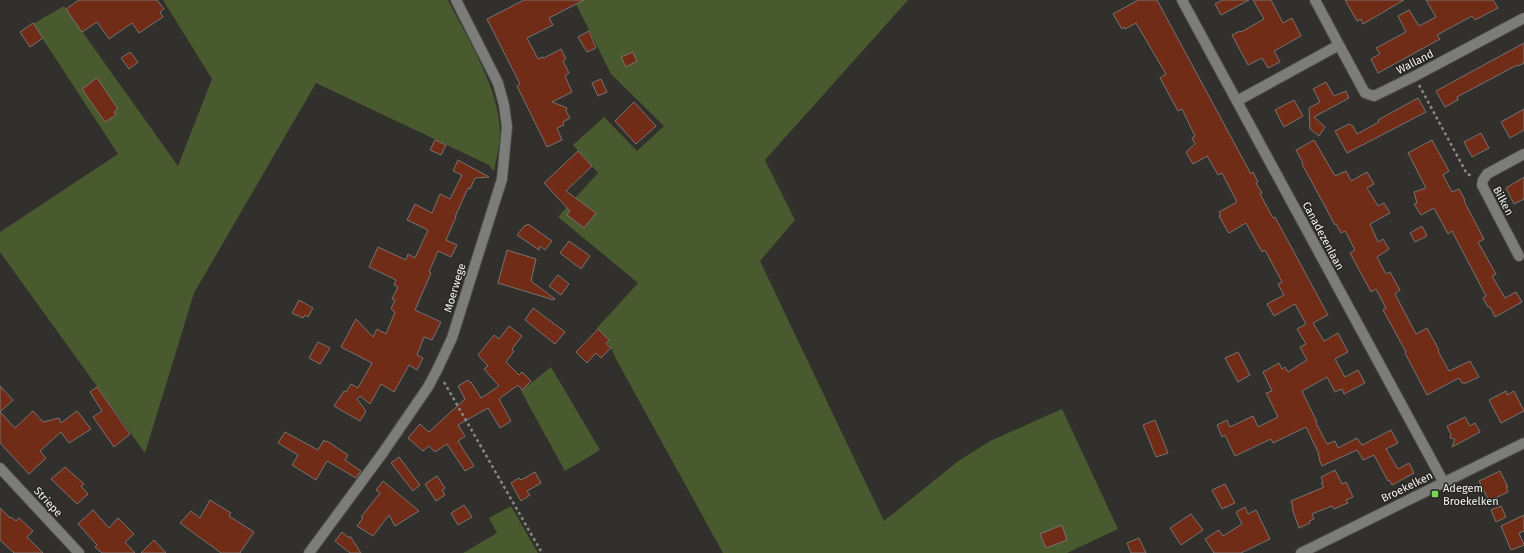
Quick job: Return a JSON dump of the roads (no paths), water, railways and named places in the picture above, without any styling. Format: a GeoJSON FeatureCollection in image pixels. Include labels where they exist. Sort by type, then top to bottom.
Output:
{"type":"FeatureCollection","features":[{"type":"Feature","properties":{"kind":"street","name":"Moerwege"},"geometry":{"type":"LineString","coordinates":[[308,553],[382,454],[428,387],[437,370],[452,338],[502,179],[507,127],[504,105],[498,83],[456,0]]}},
{"type":"Feature","properties":{"kind":"street","name":"Canadezenlaan"},"geometry":{"type":"LineString","coordinates":[[1182,0],[1444,483]]}},
{"type":"Feature","properties":{"kind":"street","name":"Walland"},"geometry":{"type":"LineString","coordinates":[[1315,0],[1365,93],[1374,96],[1524,18]]}},
{"type":"Feature","properties":{"kind":"street"},"geometry":{"type":"LineString","coordinates":[[1236,101],[1339,45]]}},
{"type":"Feature","properties":{"kind":"street","name":"Bilken"},"geometry":{"type":"LineString","coordinates":[[1519,256],[1483,190],[1482,185],[1487,174],[1524,154]]}},
{"type":"Feature","properties":{"kind":"street","name":"Broekelken"},"geometry":{"type":"LineString","coordinates":[[1301,553],[1524,442]]}},
{"type":"Feature","properties":{"kind":"street","name":"Striepe"},"geometry":{"type":"LineString","coordinates":[[0,468],[79,553]]}},
{"type":"Feature","properties":{"kind":"place","name":"Adegem Broekelken"},"geometry":{"type":"Point","coordinates":[1435,494]}}]}
